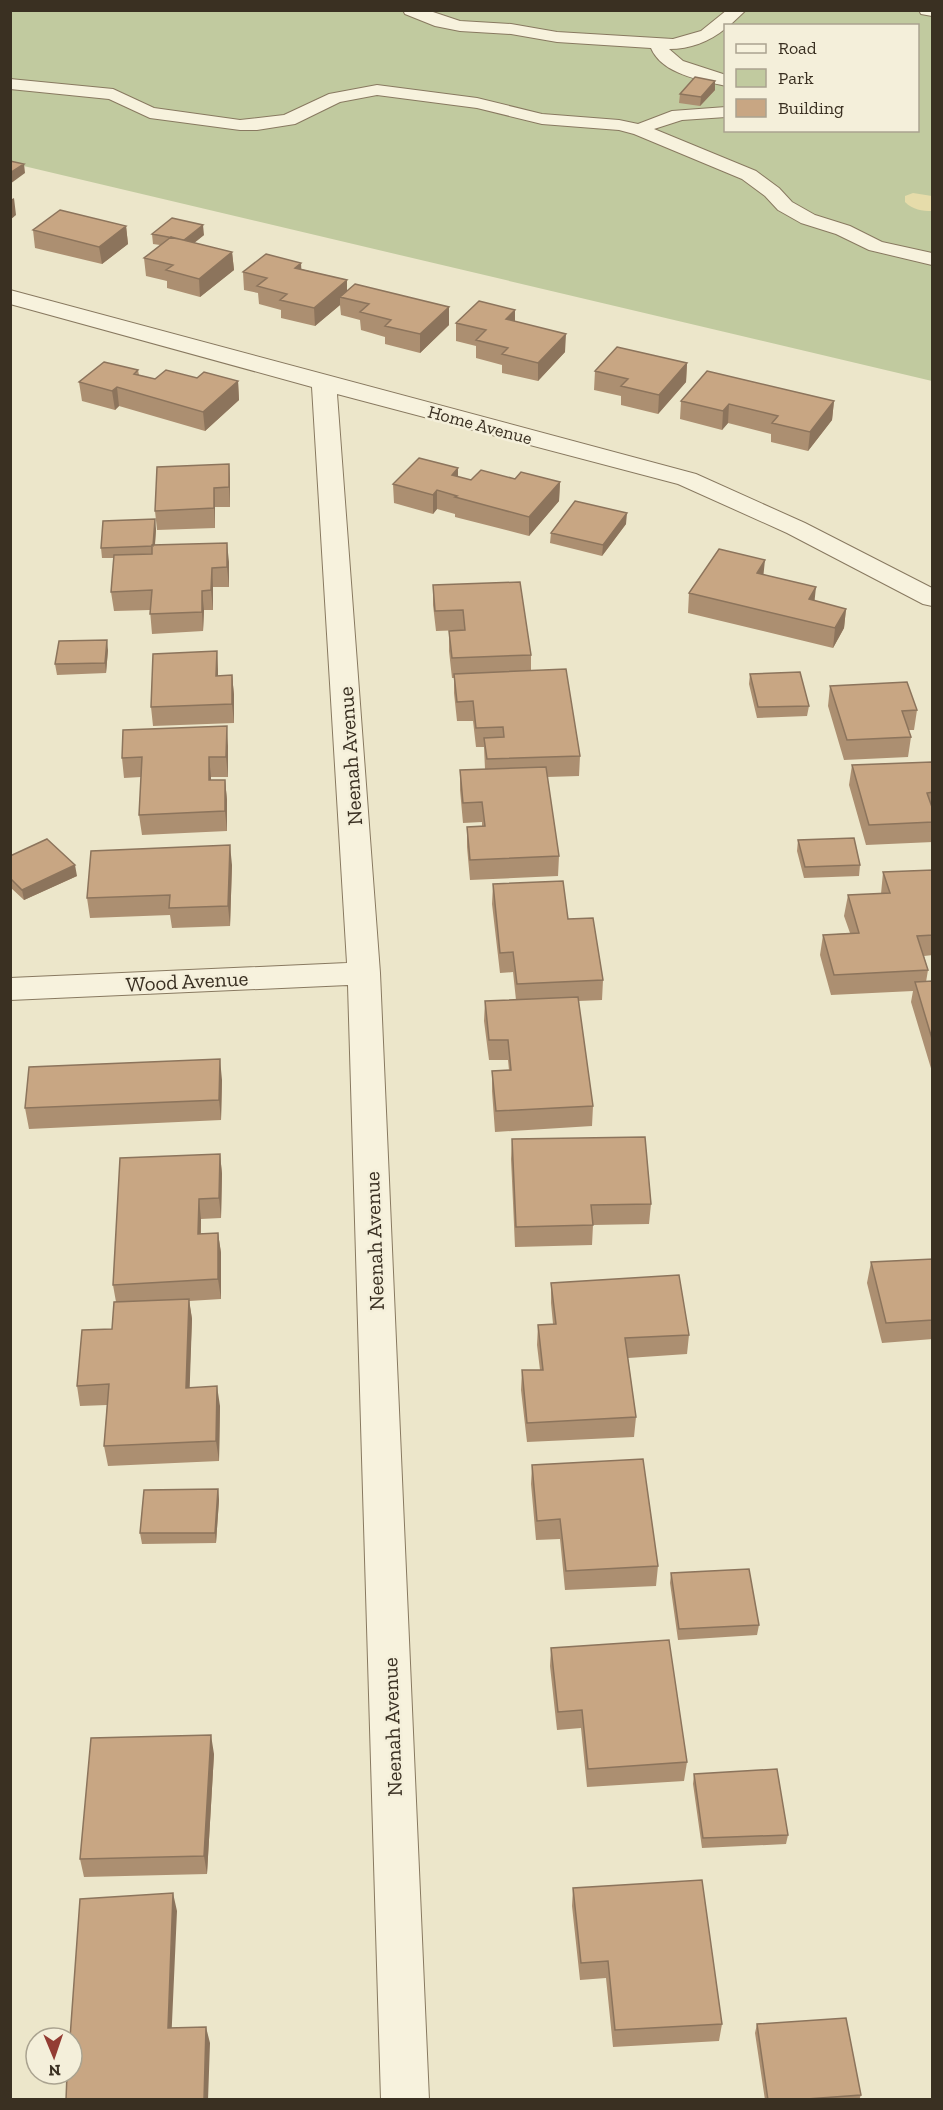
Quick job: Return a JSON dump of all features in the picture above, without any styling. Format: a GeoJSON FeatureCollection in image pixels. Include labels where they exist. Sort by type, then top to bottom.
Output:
{"type":"FeatureCollection","features":[{"type":"Feature","properties":{"kind":"street","name":"Home Avenue"},"geometry":{"type":"LineString","coordinates":[[10,297],[687,479],[796,528],[933,598]]}},
{"type":"Feature","properties":{"kind":"street","name":"Neenah Avenue"},"geometry":{"type":"LineString","coordinates":[[324,383],[364,973],[405,2100]]}},
{"type":"Feature","properties":{"kind":"street","name":"Wood Avenue"},"geometry":{"type":"LineString","coordinates":[[10,989],[364,973]]}},
{"type":"Feature","properties":{"kind":"lane"},"geometry":{"type":"LineString","coordinates":[[411,10],[441,22],[460,26],[511,29],[557,37],[658,44],[696,40],[707,35],[738,10]]}},
{"type":"Feature","properties":{"kind":"lane"},"geometry":{"type":"LineString","coordinates":[[927,10],[933,11]]}},
{"type":"Feature","properties":{"kind":"lane"},"geometry":{"type":"LineString","coordinates":[[658,44],[665,57],[675,64],[724,80]]}},
{"type":"Feature","properties":{"kind":"lane"},"geometry":{"type":"LineString","coordinates":[[10,84],[113,94],[150,112],[240,125],[289,120],[335,98],[377,90],[477,103],[542,119],[619,125],[640,130],[749,175],[772,192],[785,206],[808,219],[843,230],[876,246],[933,259]]}},
{"type":"Feature","properties":{"kind":"lane"},"geometry":{"type":"LineString","coordinates":[[640,130],[658,119],[672,115],[724,112]]}},
{"type":"Feature","properties":{"kind":"green space"},"geometry":{"type":"Polygon","coordinates":[[[11,11],[932,11],[932,381],[11,163],[11,11]]]}},
{"type":"Feature","properties":{"kind":"sand"},"geometry":{"type":"Polygon","coordinates":[[[913,193],[932,196],[932,211],[918,210],[905,202],[905,196],[913,193]]]}},
{"type":"Feature","properties":{"kind":"building"},"geometry":{"type":"Polygon","coordinates":[[[695,77],[715,81],[701,97],[680,94],[695,77]]]}},
{"type":"Feature","properties":{"kind":"building"},"geometry":{"type":"Polygon","coordinates":[[[10,161],[24,164],[10,173],[10,161]]]}},
{"type":"Feature","properties":{"kind":"building"},"geometry":{"type":"Polygon","coordinates":[[[60,210],[126,226],[99,247],[33,230],[60,210]]]}},
{"type":"Feature","properties":{"kind":"building"},"geometry":{"type":"Polygon","coordinates":[[[172,218],[203,225],[184,240],[152,234],[172,218]]]}},
{"type":"Feature","properties":{"kind":"building"},"geometry":{"type":"Polygon","coordinates":[[[171,237],[232,252],[199,279],[166,270],[173,265],[144,258],[171,237]]]}},
{"type":"Feature","properties":{"kind":"building"},"geometry":{"type":"Polygon","coordinates":[[[266,254],[301,263],[295,268],[347,280],[314,308],[280,300],[287,294],[257,286],[267,278],[243,272],[266,254]]]}},
{"type":"Feature","properties":{"kind":"building"},"geometry":{"type":"Polygon","coordinates":[[[355,284],[449,307],[420,334],[385,326],[391,320],[360,312],[369,304],[340,297],[355,284]]]}},
{"type":"Feature","properties":{"kind":"building"},"geometry":{"type":"Polygon","coordinates":[[[479,301],[515,310],[506,319],[566,334],[538,363],[502,354],[508,348],[476,340],[486,330],[456,323],[479,301]]]}},
{"type":"Feature","properties":{"kind":"building"},"geometry":{"type":"Polygon","coordinates":[[[617,347],[687,363],[659,395],[621,386],[628,379],[595,371],[617,347]]]}},
{"type":"Feature","properties":{"kind":"building"},"geometry":{"type":"Polygon","coordinates":[[[104,362],[138,370],[134,374],[155,379],[166,370],[197,378],[204,372],[238,381],[203,412],[117,387],[112,391],[79,382],[104,362]]]}},
{"type":"Feature","properties":{"kind":"building"},"geometry":{"type":"Polygon","coordinates":[[[707,371],[834,401],[810,432],[772,423],[778,416],[729,404],[723,411],[681,401],[707,371]]]}},
{"type":"Feature","properties":{"kind":"building"},"geometry":{"type":"Polygon","coordinates":[[[419,458],[458,468],[452,475],[471,480],[481,470],[515,479],[521,472],[560,482],[529,517],[437,490],[433,495],[393,484],[419,458]]]}},
{"type":"Feature","properties":{"kind":"building"},"geometry":{"type":"Polygon","coordinates":[[[229,464],[229,487],[214,488],[214,508],[155,511],[157,467],[229,464]]]}},
{"type":"Feature","properties":{"kind":"building"},"geometry":{"type":"Polygon","coordinates":[[[575,501],[627,513],[603,545],[551,533],[575,501]]]}},
{"type":"Feature","properties":{"kind":"building"},"geometry":{"type":"Polygon","coordinates":[[[155,519],[153,546],[101,548],[103,521],[155,519]]]}},
{"type":"Feature","properties":{"kind":"building"},"geometry":{"type":"Polygon","coordinates":[[[227,543],[227,567],[212,568],[211,590],[202,591],[202,612],[150,614],[152,590],[111,592],[114,555],[152,554],[152,545],[227,543]]]}},
{"type":"Feature","properties":{"kind":"building"},"geometry":{"type":"Polygon","coordinates":[[[719,549],[765,560],[757,573],[816,587],[809,599],[846,609],[835,628],[689,593],[719,549]]]}},
{"type":"Feature","properties":{"kind":"building"},"geometry":{"type":"Polygon","coordinates":[[[520,582],[531,655],[452,658],[449,631],[465,630],[463,610],[435,611],[433,585],[520,582]]]}},
{"type":"Feature","properties":{"kind":"building"},"geometry":{"type":"Polygon","coordinates":[[[107,640],[105,663],[55,664],[59,641],[107,640]]]}},
{"type":"Feature","properties":{"kind":"building"},"geometry":{"type":"Polygon","coordinates":[[[217,651],[216,676],[232,675],[232,704],[151,707],[153,654],[217,651]]]}},
{"type":"Feature","properties":{"kind":"building"},"geometry":{"type":"Polygon","coordinates":[[[566,669],[580,756],[487,759],[484,738],[504,737],[503,727],[476,728],[473,701],[457,702],[454,674],[566,669]]]}},
{"type":"Feature","properties":{"kind":"building"},"geometry":{"type":"Polygon","coordinates":[[[800,672],[809,706],[758,707],[750,674],[800,672]]]}},
{"type":"Feature","properties":{"kind":"building"},"geometry":{"type":"Polygon","coordinates":[[[907,682],[917,710],[902,711],[911,737],[847,740],[830,686],[907,682]]]}},
{"type":"Feature","properties":{"kind":"building"},"geometry":{"type":"Polygon","coordinates":[[[227,726],[226,757],[209,757],[209,780],[225,780],[225,811],[139,815],[142,757],[122,758],[123,730],[227,726]]]}},
{"type":"Feature","properties":{"kind":"building"},"geometry":{"type":"Polygon","coordinates":[[[932,762],[933,792],[927,793],[933,810],[933,822],[869,825],[852,765],[932,762]]]}},
{"type":"Feature","properties":{"kind":"building"},"geometry":{"type":"Polygon","coordinates":[[[546,767],[559,856],[470,860],[467,827],[485,826],[482,802],[463,803],[460,770],[546,767]]]}},
{"type":"Feature","properties":{"kind":"building"},"geometry":{"type":"Polygon","coordinates":[[[854,838],[860,865],[805,867],[798,840],[854,838]]]}},
{"type":"Feature","properties":{"kind":"building"},"geometry":{"type":"Polygon","coordinates":[[[47,839],[75,865],[22,890],[10,878],[10,856],[47,839]]]}},
{"type":"Feature","properties":{"kind":"building"},"geometry":{"type":"Polygon","coordinates":[[[230,845],[228,906],[169,908],[170,895],[87,898],[91,851],[230,845]]]}},
{"type":"Feature","properties":{"kind":"building"},"geometry":{"type":"Polygon","coordinates":[[[933,870],[933,935],[917,936],[928,970],[834,975],[823,935],[859,933],[848,895],[890,893],[883,872],[933,870]]]}},
{"type":"Feature","properties":{"kind":"building"},"geometry":{"type":"Polygon","coordinates":[[[563,881],[568,919],[593,918],[603,980],[517,984],[513,952],[500,953],[493,884],[563,881]]]}},
{"type":"Feature","properties":{"kind":"building"},"geometry":{"type":"Polygon","coordinates":[[[933,981],[933,1042],[915,982],[933,981]]]}},
{"type":"Feature","properties":{"kind":"building"},"geometry":{"type":"Polygon","coordinates":[[[578,997],[593,1106],[496,1111],[492,1071],[511,1070],[508,1040],[489,1040],[485,1001],[578,997]]]}},
{"type":"Feature","properties":{"kind":"building"},"geometry":{"type":"Polygon","coordinates":[[[220,1059],[219,1100],[25,1108],[29,1067],[220,1059]]]}},
{"type":"Feature","properties":{"kind":"building"},"geometry":{"type":"Polygon","coordinates":[[[645,1137],[651,1204],[591,1205],[593,1225],[516,1227],[512,1139],[645,1137]]]}},
{"type":"Feature","properties":{"kind":"building"},"geometry":{"type":"Polygon","coordinates":[[[220,1154],[219,1198],[199,1199],[198,1234],[218,1233],[218,1279],[113,1285],[120,1158],[220,1154]]]}},
{"type":"Feature","properties":{"kind":"building"},"geometry":{"type":"Polygon","coordinates":[[[933,1259],[933,1320],[886,1323],[871,1262],[933,1259]]]}},
{"type":"Feature","properties":{"kind":"building"},"geometry":{"type":"Polygon","coordinates":[[[679,1275],[689,1335],[625,1338],[636,1417],[527,1423],[522,1370],[543,1370],[538,1325],[556,1324],[551,1283],[679,1275]]]}},
{"type":"Feature","properties":{"kind":"building"},"geometry":{"type":"Polygon","coordinates":[[[189,1299],[186,1388],[217,1386],[216,1441],[104,1446],[109,1384],[77,1386],[82,1330],[112,1329],[114,1302],[189,1299]]]}},
{"type":"Feature","properties":{"kind":"building"},"geometry":{"type":"Polygon","coordinates":[[[643,1459],[658,1566],[566,1571],[560,1519],[537,1521],[532,1465],[643,1459]]]}},
{"type":"Feature","properties":{"kind":"building"},"geometry":{"type":"Polygon","coordinates":[[[218,1489],[215,1533],[140,1533],[144,1490],[218,1489]]]}},
{"type":"Feature","properties":{"kind":"building"},"geometry":{"type":"Polygon","coordinates":[[[749,1569],[759,1625],[679,1629],[671,1573],[749,1569]]]}},
{"type":"Feature","properties":{"kind":"building"},"geometry":{"type":"Polygon","coordinates":[[[669,1640],[687,1762],[588,1769],[582,1710],[558,1712],[551,1648],[669,1640]]]}},
{"type":"Feature","properties":{"kind":"building"},"geometry":{"type":"Polygon","coordinates":[[[211,1735],[204,1856],[80,1859],[91,1738],[211,1735]]]}},
{"type":"Feature","properties":{"kind":"building"},"geometry":{"type":"Polygon","coordinates":[[[777,1769],[788,1835],[703,1838],[694,1774],[777,1769]]]}},
{"type":"Feature","properties":{"kind":"building"},"geometry":{"type":"Polygon","coordinates":[[[702,1880],[722,2024],[615,2030],[608,1961],[581,1963],[573,1888],[702,1880]]]}},
{"type":"Feature","properties":{"kind":"building"},"geometry":{"type":"Polygon","coordinates":[[[173,1893],[168,2028],[206,2027],[204,2100],[66,2100],[67,2086],[84,2086],[84,2026],[71,2026],[80,1899],[173,1893]]]}},
{"type":"Feature","properties":{"kind":"building"},"geometry":{"type":"Polygon","coordinates":[[[846,2018],[861,2095],[768,2100],[757,2024],[846,2018]]]}}]}
